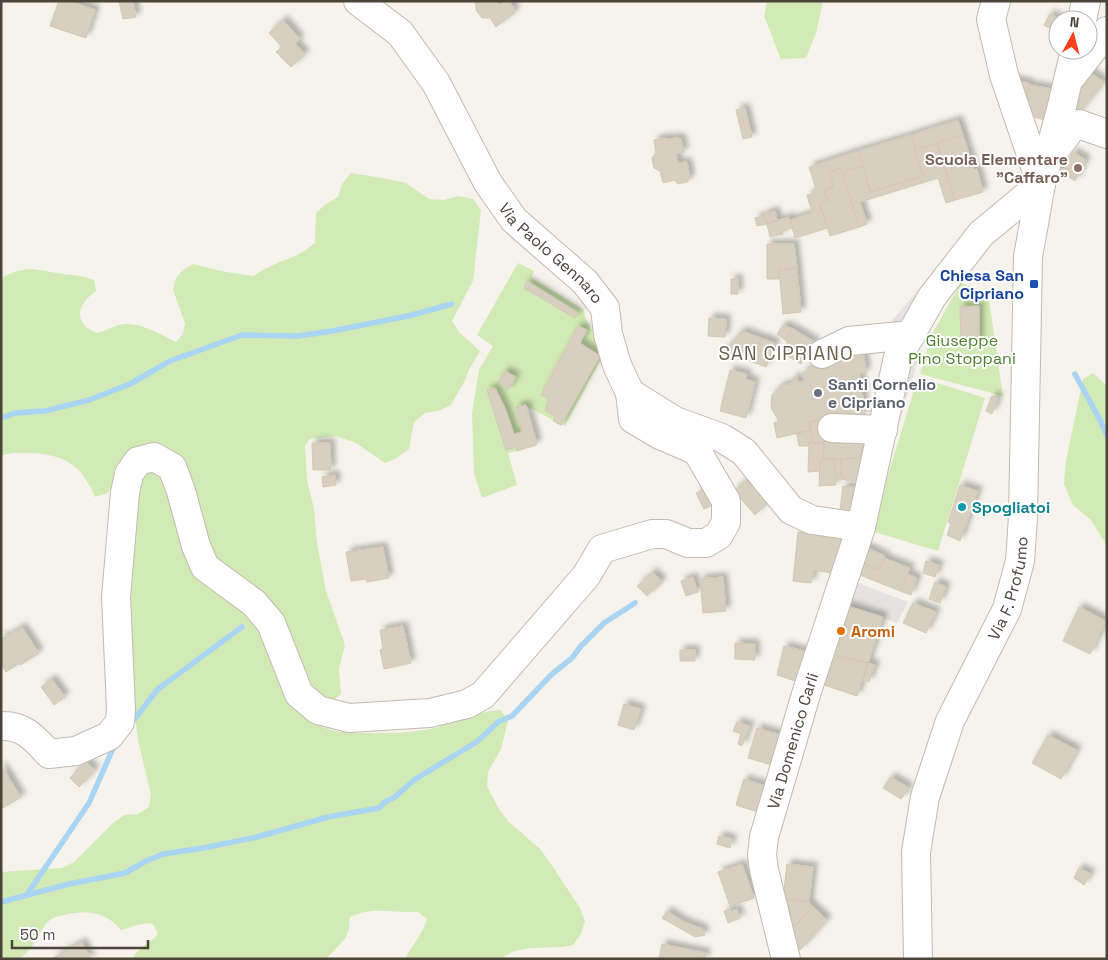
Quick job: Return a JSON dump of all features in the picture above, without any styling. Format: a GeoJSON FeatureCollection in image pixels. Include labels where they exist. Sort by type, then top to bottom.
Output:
{"type":"FeatureCollection","features":[{"type":"Feature","properties":{"kind":"street","name":"Via Paolo Gennaro"},"geometry":{"type":"LineString","coordinates":[[358,1],[400,33],[436,84],[488,183],[514,220],[585,282],[605,308],[600,328],[630,393]]}},
{"type":"Feature","properties":{"kind":"street"},"geometry":{"type":"LineString","coordinates":[[996,1],[991,19],[1004,75],[1042,182]]}},
{"type":"Feature","properties":{"kind":"street"},"geometry":{"type":"LineString","coordinates":[[1068,81],[1107,31]]}},
{"type":"Feature","properties":{"kind":"street","name":"Via F. Profumo"},"geometry":{"type":"LineString","coordinates":[[918,959],[916,852],[925,797],[950,721],[1007,609],[1020,561],[1024,517],[1028,257],[1042,182],[1073,60]]}},
{"type":"Feature","properties":{"kind":"street"},"geometry":{"type":"LineString","coordinates":[[1042,182],[1070,130],[1079,124],[1107,134]]}},
{"type":"Feature","properties":{"kind":"street","name":"Via Domenico Carli"},"geometry":{"type":"LineString","coordinates":[[786,959],[772,907],[762,855],[764,837],[807,691],[861,527],[898,357],[932,297],[981,234],[1042,182]]}},
{"type":"Feature","properties":{"kind":"street"},"geometry":{"type":"LineString","coordinates":[[822,354],[849,341],[911,335]]}},
{"type":"Feature","properties":{"kind":"street"},"geometry":{"type":"LineString","coordinates":[[630,393],[675,421],[722,438],[744,452],[791,510],[812,520],[861,527]]}},
{"type":"Feature","properties":{"kind":"street"},"geometry":{"type":"LineString","coordinates":[[1,726],[10,725],[31,734],[50,754],[76,751],[109,736],[120,722],[116,597],[124,493],[129,474],[138,461],[154,457],[172,467],[196,546],[205,567],[254,603],[271,623],[299,694],[318,710],[349,718],[430,713],[467,704],[482,695],[586,576],[602,549],[652,534],[666,534],[688,543],[706,543],[719,535],[726,522],[726,501],[697,452],[660,435],[633,419],[630,393]]}},
{"type":"Feature","properties":{"kind":"street"},"geometry":{"type":"LineString","coordinates":[[832,428],[883,430]]}},
{"type":"Feature","properties":{"kind":"green space"},"geometry":{"type":"Polygon","coordinates":[[[767,1],[823,1],[816,33],[806,58],[781,59],[764,16],[767,1]]]}},
{"type":"Feature","properties":{"kind":"green space"},"geometry":{"type":"Polygon","coordinates":[[[351,173],[406,183],[429,199],[444,200],[458,196],[473,199],[481,210],[473,281],[452,321],[459,332],[480,351],[451,405],[438,411],[425,413],[414,422],[409,449],[397,458],[385,463],[356,443],[336,436],[310,439],[305,446],[307,480],[314,509],[317,543],[326,591],[345,645],[339,669],[341,694],[334,700],[317,698],[214,561],[192,489],[163,444],[150,443],[138,447],[108,493],[95,497],[84,476],[70,463],[61,459],[28,453],[11,453],[1,456],[1,278],[18,271],[32,269],[94,280],[96,291],[81,307],[80,313],[81,319],[89,329],[97,333],[119,325],[134,324],[176,342],[183,334],[185,323],[173,290],[176,278],[183,270],[193,264],[254,276],[269,267],[300,254],[315,243],[316,213],[338,197],[342,184],[351,173]]]}},
{"type":"Feature","properties":{"kind":"green space"},"geometry":{"type":"Polygon","coordinates":[[[518,263],[534,271],[532,278],[584,310],[585,317],[604,353],[565,426],[526,406],[536,446],[508,453],[517,485],[482,498],[474,473],[472,413],[479,370],[493,346],[477,335],[518,263]]]}},
{"type":"Feature","properties":{"kind":"green space","name":"Giuseppe Pino Stoppani"},"geometry":{"type":"Polygon","coordinates":[[[961,283],[988,293],[1003,396],[920,374],[932,334],[961,283]]]}},
{"type":"Feature","properties":{"kind":"green space"},"geometry":{"type":"Polygon","coordinates":[[[1093,373],[1107,386],[1107,546],[1091,520],[1073,505],[1064,484],[1066,461],[1083,379],[1093,373]]]}},
{"type":"Feature","properties":{"kind":"green space"},"geometry":{"type":"Polygon","coordinates":[[[918,377],[985,398],[938,551],[871,531],[918,377]]]}},
{"type":"Feature","properties":{"kind":"green space"},"geometry":{"type":"Polygon","coordinates":[[[145,471],[158,472],[168,482],[200,580],[222,598],[247,611],[266,630],[307,717],[328,729],[341,732],[398,733],[434,728],[475,715],[501,710],[508,721],[501,749],[488,772],[487,786],[500,811],[509,822],[540,849],[580,908],[585,921],[581,934],[573,945],[518,950],[501,959],[405,959],[423,930],[427,919],[418,912],[375,911],[350,917],[349,929],[345,939],[326,959],[134,959],[133,957],[139,950],[158,934],[153,924],[140,924],[121,930],[109,919],[88,912],[80,912],[50,920],[43,927],[32,947],[19,959],[1,959],[1,872],[61,868],[74,862],[113,823],[124,815],[138,814],[149,807],[151,794],[138,741],[128,654],[124,589],[136,482],[145,471]]]}},
{"type":"Feature","properties":{"kind":"shaded area"},"geometry":{"type":"Polygon","coordinates":[[[994,203],[1000,208],[893,332],[881,333],[994,203]]]}},
{"type":"Feature","properties":{"kind":"shaded area"},"geometry":{"type":"Polygon","coordinates":[[[913,348],[923,352],[916,366],[883,478],[913,348]]]}},
{"type":"Feature","properties":{"kind":"shaded area"},"geometry":{"type":"Polygon","coordinates":[[[851,580],[908,602],[897,623],[844,605],[851,580]]]}},
{"type":"Feature","properties":{"kind":"building"},"geometry":{"type":"Polygon","coordinates":[[[59,1],[70,1],[95,10],[86,38],[50,26],[59,1]]]}},
{"type":"Feature","properties":{"kind":"building"},"geometry":{"type":"Polygon","coordinates":[[[119,1],[133,1],[136,17],[123,19],[119,1]]]}},
{"type":"Feature","properties":{"kind":"building"},"geometry":{"type":"Polygon","coordinates":[[[474,1],[497,1],[500,5],[505,1],[509,1],[514,8],[514,13],[496,27],[490,18],[482,18],[476,10],[474,1]]]}},
{"type":"Feature","properties":{"kind":"building"},"geometry":{"type":"Polygon","coordinates":[[[1048,18],[1048,27],[1044,25],[1048,18]]]}},
{"type":"Feature","properties":{"kind":"building"},"geometry":{"type":"Polygon","coordinates":[[[283,20],[300,39],[295,43],[305,54],[291,67],[276,52],[282,47],[269,33],[283,20]]]}},
{"type":"Feature","properties":{"kind":"building"},"geometry":{"type":"Polygon","coordinates":[[[1087,70],[1104,82],[1077,115],[1066,106],[1087,70]]]}},
{"type":"Feature","properties":{"kind":"building"},"geometry":{"type":"Polygon","coordinates":[[[1009,79],[1029,83],[1025,108],[1009,79]]]}},
{"type":"Feature","properties":{"kind":"building"},"geometry":{"type":"Polygon","coordinates":[[[1030,85],[1052,89],[1045,120],[1023,114],[1030,85]]]}},
{"type":"Feature","properties":{"kind":"building"},"geometry":{"type":"Polygon","coordinates":[[[745,108],[752,137],[743,139],[736,110],[745,108]]]}},
{"type":"Feature","properties":{"kind":"building"},"geometry":{"type":"Polygon","coordinates":[[[958,120],[963,135],[915,150],[911,135],[958,120]]]}},
{"type":"Feature","properties":{"kind":"building"},"geometry":{"type":"Polygon","coordinates":[[[911,135],[923,176],[870,192],[858,151],[911,135]]]}},
{"type":"Feature","properties":{"kind":"building"},"geometry":{"type":"Polygon","coordinates":[[[963,135],[974,170],[977,169],[983,192],[955,200],[937,143],[963,135]]]}},
{"type":"Feature","properties":{"kind":"building"},"geometry":{"type":"Polygon","coordinates":[[[665,138],[681,139],[684,152],[676,154],[678,163],[687,162],[690,178],[687,182],[678,184],[674,180],[663,183],[660,171],[654,168],[652,158],[656,153],[654,140],[665,138]]]}},
{"type":"Feature","properties":{"kind":"building"},"geometry":{"type":"Polygon","coordinates":[[[937,143],[955,200],[946,203],[938,178],[860,202],[867,224],[859,227],[842,172],[863,166],[870,192],[923,176],[915,150],[937,143]]]}},
{"type":"Feature","properties":{"kind":"building"},"geometry":{"type":"Polygon","coordinates":[[[858,151],[863,166],[842,172],[841,168],[829,172],[834,187],[824,190],[828,202],[820,204],[827,228],[795,238],[790,220],[812,213],[807,195],[814,193],[813,190],[816,189],[809,167],[858,151]]]}},
{"type":"Feature","properties":{"kind":"building"},"geometry":{"type":"Polygon","coordinates":[[[1073,152],[1086,160],[1075,181],[1067,176],[1069,171],[1064,169],[1073,152]]]}},
{"type":"Feature","properties":{"kind":"building"},"geometry":{"type":"Polygon","coordinates":[[[1056,166],[1069,171],[1065,179],[1051,175],[1056,166]]]}},
{"type":"Feature","properties":{"kind":"building"},"geometry":{"type":"Polygon","coordinates":[[[841,168],[859,227],[830,236],[820,204],[828,202],[824,190],[834,187],[829,172],[841,168]]]}},
{"type":"Feature","properties":{"kind":"building"},"geometry":{"type":"Polygon","coordinates":[[[775,211],[777,220],[767,224],[764,214],[775,211]]]}},
{"type":"Feature","properties":{"kind":"building"},"geometry":{"type":"Polygon","coordinates":[[[765,216],[767,224],[757,226],[755,218],[765,216]]]}},
{"type":"Feature","properties":{"kind":"building"},"geometry":{"type":"Polygon","coordinates":[[[789,217],[792,228],[782,231],[783,234],[770,237],[767,224],[789,217]]]}},
{"type":"Feature","properties":{"kind":"building"},"geometry":{"type":"Polygon","coordinates":[[[767,244],[794,244],[797,268],[779,270],[779,279],[767,279],[767,244]]]}},
{"type":"Feature","properties":{"kind":"building"},"geometry":{"type":"Polygon","coordinates":[[[797,268],[801,312],[783,314],[779,270],[797,268]]]}},
{"type":"Feature","properties":{"kind":"building"},"geometry":{"type":"Polygon","coordinates":[[[731,279],[738,279],[738,294],[731,294],[731,279]]]}},
{"type":"Feature","properties":{"kind":"building"},"geometry":{"type":"Polygon","coordinates":[[[527,281],[578,313],[575,318],[524,288],[527,281]]]}},
{"type":"Feature","properties":{"kind":"building"},"geometry":{"type":"Polygon","coordinates":[[[979,306],[979,343],[961,343],[960,307],[979,306]]]}},
{"type":"Feature","properties":{"kind":"building"},"geometry":{"type":"Polygon","coordinates":[[[709,318],[726,319],[725,337],[708,336],[709,318]]]}},
{"type":"Feature","properties":{"kind":"building"},"geometry":{"type":"Polygon","coordinates":[[[783,325],[793,329],[785,340],[777,334],[783,325]]]}},
{"type":"Feature","properties":{"kind":"building"},"geometry":{"type":"Polygon","coordinates":[[[578,326],[587,330],[580,343],[600,356],[561,425],[553,421],[555,417],[545,410],[549,399],[541,395],[578,326]]]}},
{"type":"Feature","properties":{"kind":"building"},"geometry":{"type":"Polygon","coordinates":[[[793,329],[815,342],[801,364],[782,353],[788,343],[785,340],[793,329]]]}},
{"type":"Feature","properties":{"kind":"building"},"geometry":{"type":"Polygon","coordinates":[[[742,331],[761,338],[753,362],[723,352],[742,331]]]}},
{"type":"Feature","properties":{"kind":"building"},"geometry":{"type":"Polygon","coordinates":[[[761,338],[775,343],[766,367],[753,362],[761,338]]]}},
{"type":"Feature","properties":{"kind":"building","name":"Santi Cornelio e Cipriano"},"geometry":{"type":"Polygon","coordinates":[[[847,346],[863,348],[866,372],[860,374],[865,415],[810,422],[811,430],[777,438],[774,423],[779,421],[771,408],[772,395],[782,385],[791,384],[792,379],[797,376],[798,382],[805,381],[802,373],[847,346]]]}},
{"type":"Feature","properties":{"kind":"building"},"geometry":{"type":"Polygon","coordinates":[[[730,370],[747,374],[746,379],[755,382],[746,418],[720,411],[730,370]]]}},
{"type":"Feature","properties":{"kind":"building"},"geometry":{"type":"Polygon","coordinates":[[[505,371],[516,377],[508,390],[498,382],[505,371]]]}},
{"type":"Feature","properties":{"kind":"building"},"geometry":{"type":"Polygon","coordinates":[[[495,388],[505,408],[514,434],[522,432],[516,407],[526,405],[537,444],[517,451],[516,447],[506,450],[487,390],[495,388]]]}},
{"type":"Feature","properties":{"kind":"building"},"geometry":{"type":"Polygon","coordinates":[[[992,396],[998,398],[992,414],[986,411],[992,396]]]}},
{"type":"Feature","properties":{"kind":"building"},"geometry":{"type":"Polygon","coordinates":[[[823,420],[824,443],[812,443],[810,422],[823,420]]]}},
{"type":"Feature","properties":{"kind":"building"},"geometry":{"type":"Polygon","coordinates":[[[811,430],[812,443],[809,443],[808,446],[799,446],[797,434],[811,430]]]}},
{"type":"Feature","properties":{"kind":"building"},"geometry":{"type":"Polygon","coordinates":[[[866,437],[867,458],[823,459],[824,439],[866,437]]]}},
{"type":"Feature","properties":{"kind":"building"},"geometry":{"type":"Polygon","coordinates":[[[312,443],[330,443],[331,470],[313,470],[312,443]]]}},
{"type":"Feature","properties":{"kind":"building"},"geometry":{"type":"Polygon","coordinates":[[[809,443],[824,443],[823,462],[820,462],[820,471],[808,472],[809,443]]]}},
{"type":"Feature","properties":{"kind":"building"},"geometry":{"type":"Polygon","coordinates":[[[867,458],[864,484],[841,479],[841,459],[867,458]]]}},
{"type":"Feature","properties":{"kind":"building"},"geometry":{"type":"Polygon","coordinates":[[[823,459],[834,459],[836,485],[819,486],[820,462],[823,462],[823,459]]]}},
{"type":"Feature","properties":{"kind":"building"},"geometry":{"type":"Polygon","coordinates":[[[834,459],[841,459],[841,479],[835,478],[834,459]]]}},
{"type":"Feature","properties":{"kind":"building"},"geometry":{"type":"Polygon","coordinates":[[[335,475],[336,485],[323,487],[322,477],[335,475]]]}},
{"type":"Feature","properties":{"kind":"building"},"geometry":{"type":"Polygon","coordinates":[[[746,480],[768,502],[755,515],[734,491],[746,480]]]}},
{"type":"Feature","properties":{"kind":"building","name":"Spogliatoi"},"geometry":{"type":"Polygon","coordinates":[[[960,485],[978,491],[960,541],[947,535],[951,524],[948,522],[960,485]]]}},
{"type":"Feature","properties":{"kind":"building"},"geometry":{"type":"Polygon","coordinates":[[[711,486],[719,502],[704,509],[696,493],[711,486]]]}},
{"type":"Feature","properties":{"kind":"building"},"geometry":{"type":"Polygon","coordinates":[[[843,486],[861,488],[858,513],[840,510],[843,486]]]}},
{"type":"Feature","properties":{"kind":"building"},"geometry":{"type":"Polygon","coordinates":[[[798,532],[851,538],[842,575],[814,570],[811,583],[793,581],[798,532]]]}},
{"type":"Feature","properties":{"kind":"building"},"geometry":{"type":"Polygon","coordinates":[[[861,545],[885,556],[879,570],[858,561],[861,545]]]}},
{"type":"Feature","properties":{"kind":"building"},"geometry":{"type":"Polygon","coordinates":[[[383,547],[389,578],[367,582],[366,579],[351,581],[346,552],[383,547]]]}},
{"type":"Feature","properties":{"kind":"building"},"geometry":{"type":"Polygon","coordinates":[[[884,558],[910,568],[900,591],[855,573],[858,561],[879,570],[884,558]]]}},
{"type":"Feature","properties":{"kind":"building"},"geometry":{"type":"Polygon","coordinates":[[[926,561],[939,565],[935,577],[923,573],[926,561]]]}},
{"type":"Feature","properties":{"kind":"building"},"geometry":{"type":"Polygon","coordinates":[[[653,572],[662,582],[647,596],[637,586],[653,572]]]}},
{"type":"Feature","properties":{"kind":"building"},"geometry":{"type":"Polygon","coordinates":[[[908,574],[917,578],[911,595],[900,591],[908,574]]]}},
{"type":"Feature","properties":{"kind":"building"},"geometry":{"type":"Polygon","coordinates":[[[693,577],[698,592],[686,596],[681,581],[693,577]]]}},
{"type":"Feature","properties":{"kind":"building"},"geometry":{"type":"Polygon","coordinates":[[[723,577],[726,611],[703,613],[700,579],[723,577]]]}},
{"type":"Feature","properties":{"kind":"building"},"geometry":{"type":"Polygon","coordinates":[[[935,582],[946,587],[940,603],[929,599],[935,582]]]}},
{"type":"Feature","properties":{"kind":"building"},"geometry":{"type":"Polygon","coordinates":[[[913,603],[936,612],[926,633],[903,623],[913,603]]]}},
{"type":"Feature","properties":{"kind":"building"},"geometry":{"type":"Polygon","coordinates":[[[844,605],[883,617],[868,663],[828,654],[844,605]]]}},
{"type":"Feature","properties":{"kind":"building"},"geometry":{"type":"Polygon","coordinates":[[[1079,607],[1106,621],[1090,654],[1063,641],[1079,607]]]}},
{"type":"Feature","properties":{"kind":"building"},"geometry":{"type":"Polygon","coordinates":[[[403,626],[411,663],[384,669],[380,650],[383,649],[380,630],[403,626]]]}},
{"type":"Feature","properties":{"kind":"building"},"geometry":{"type":"Polygon","coordinates":[[[22,627],[39,653],[6,672],[1,665],[1,636],[4,638],[22,627]]]}},
{"type":"Feature","properties":{"kind":"building"},"geometry":{"type":"Polygon","coordinates":[[[735,643],[755,644],[755,660],[735,659],[735,643]]]}},
{"type":"Feature","properties":{"kind":"building"},"geometry":{"type":"Polygon","coordinates":[[[784,646],[808,652],[801,683],[777,675],[784,646]]]}},
{"type":"Feature","properties":{"kind":"building"},"geometry":{"type":"Polygon","coordinates":[[[680,650],[695,650],[695,661],[680,661],[680,650]]]}},
{"type":"Feature","properties":{"kind":"building"},"geometry":{"type":"Polygon","coordinates":[[[828,654],[868,663],[857,696],[818,683],[828,654]]]}},
{"type":"Feature","properties":{"kind":"building"},"geometry":{"type":"Polygon","coordinates":[[[868,663],[875,665],[869,682],[863,680],[868,663]]]}},
{"type":"Feature","properties":{"kind":"building"},"geometry":{"type":"Polygon","coordinates":[[[52,679],[65,697],[54,705],[41,687],[52,679]]]}},
{"type":"Feature","properties":{"kind":"building"},"geometry":{"type":"Polygon","coordinates":[[[624,704],[641,709],[634,730],[618,725],[624,704]]]}},
{"type":"Feature","properties":{"kind":"building"},"geometry":{"type":"Polygon","coordinates":[[[737,722],[750,726],[742,746],[738,744],[741,734],[733,731],[737,722]]]}},
{"type":"Feature","properties":{"kind":"building"},"geometry":{"type":"Polygon","coordinates":[[[757,728],[781,735],[772,765],[748,758],[757,728]]]}},
{"type":"Feature","properties":{"kind":"building"},"geometry":{"type":"Polygon","coordinates":[[[1048,735],[1077,750],[1061,779],[1032,763],[1048,735]]]}},
{"type":"Feature","properties":{"kind":"building"},"geometry":{"type":"Polygon","coordinates":[[[85,761],[95,770],[79,787],[70,778],[85,761]]]}},
{"type":"Feature","properties":{"kind":"building"},"geometry":{"type":"Polygon","coordinates":[[[1,765],[21,797],[1,809],[1,765]]]}},
{"type":"Feature","properties":{"kind":"building"},"geometry":{"type":"Polygon","coordinates":[[[891,777],[909,788],[901,799],[883,788],[891,777]]]}},
{"type":"Feature","properties":{"kind":"building"},"geometry":{"type":"Polygon","coordinates":[[[744,779],[766,786],[758,812],[736,805],[744,779]]]}},
{"type":"Feature","properties":{"kind":"building"},"geometry":{"type":"Polygon","coordinates":[[[719,836],[732,839],[730,848],[717,844],[719,836]]]}},
{"type":"Feature","properties":{"kind":"building"},"geometry":{"type":"Polygon","coordinates":[[[742,864],[754,898],[730,906],[718,872],[742,864]]]}},
{"type":"Feature","properties":{"kind":"building"},"geometry":{"type":"Polygon","coordinates":[[[787,864],[813,867],[809,902],[783,899],[787,864]]]}},
{"type":"Feature","properties":{"kind":"building"},"geometry":{"type":"Polygon","coordinates":[[[1079,868],[1091,874],[1084,885],[1074,878],[1079,868]]]}},
{"type":"Feature","properties":{"kind":"building"},"geometry":{"type":"Polygon","coordinates":[[[783,899],[809,902],[813,907],[791,930],[783,899]]]}},
{"type":"Feature","properties":{"kind":"building"},"geometry":{"type":"Polygon","coordinates":[[[813,907],[827,920],[800,950],[789,939],[791,930],[813,907]]]}},
{"type":"Feature","properties":{"kind":"building"},"geometry":{"type":"Polygon","coordinates":[[[730,909],[731,911],[737,909],[740,918],[728,923],[724,911],[730,909]]]}},
{"type":"Feature","properties":{"kind":"building"},"geometry":{"type":"Polygon","coordinates":[[[667,911],[682,921],[703,929],[705,935],[695,937],[662,918],[667,911]]]}},
{"type":"Feature","properties":{"kind":"building"},"geometry":{"type":"Polygon","coordinates":[[[82,942],[91,959],[51,959],[82,942]]]}},
{"type":"Feature","properties":{"kind":"building"},"geometry":{"type":"Polygon","coordinates":[[[662,944],[706,953],[705,959],[659,959],[662,944]]]}},
{"type":"Feature","properties":{"kind":"waterway"},"geometry":{"type":"LineString","coordinates":[[1,418],[15,413],[45,411],[89,400],[130,384],[170,361],[242,335],[298,336],[332,331],[408,316],[452,304]]}},
{"type":"Feature","properties":{"kind":"waterway"},"geometry":{"type":"LineString","coordinates":[[1075,374],[1107,436]]}},
{"type":"Feature","properties":{"kind":"waterway"},"geometry":{"type":"LineString","coordinates":[[1,902],[69,884],[125,873],[163,854],[257,837],[328,817],[379,808],[414,780],[478,741],[498,722],[512,716],[551,675],[572,658],[604,623],[635,603]]}},
{"type":"Feature","properties":{"kind":"waterway"},"geometry":{"type":"LineString","coordinates":[[130,725],[158,689],[242,627]]}},
{"type":"Feature","properties":{"kind":"waterway"},"geometry":{"type":"LineString","coordinates":[[28,893],[89,803],[115,744]]}},
{"type":"Feature","properties":{"kind":"place","name":"Scuola Elementare \"Caffaro\""},"geometry":{"type":"Point","coordinates":[1078,168]}},
{"type":"Feature","properties":{"kind":"place","name":"Chiesa San Cipriano"},"geometry":{"type":"Point","coordinates":[1034,284]}},
{"type":"Feature","properties":{"kind":"place","name":"Santi Cornelio e Cipriano"},"geometry":{"type":"Point","coordinates":[818,393]}},
{"type":"Feature","properties":{"kind":"place","name":"Spogliatoi"},"geometry":{"type":"Point","coordinates":[962,507]}},
{"type":"Feature","properties":{"kind":"place","name":"Aromi"},"geometry":{"type":"Point","coordinates":[841,631]}},
{"type":"Feature","properties":{"kind":"district","name":"SAN CIPRIANO"},"geometry":{"type":"Point","coordinates":[786,353]}}]}
